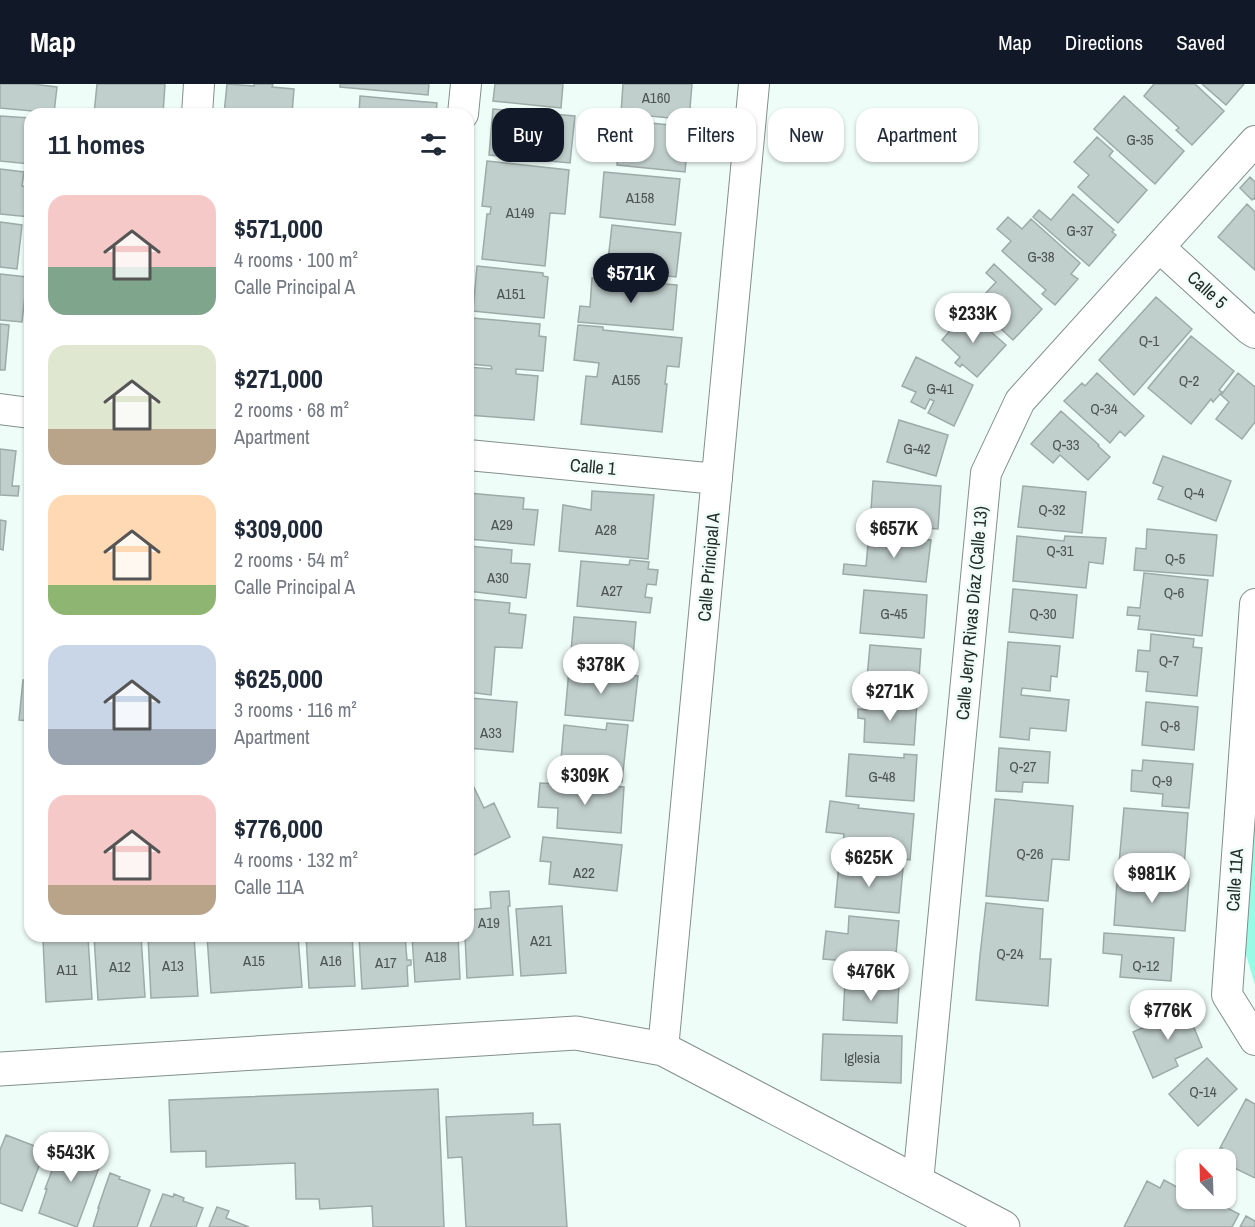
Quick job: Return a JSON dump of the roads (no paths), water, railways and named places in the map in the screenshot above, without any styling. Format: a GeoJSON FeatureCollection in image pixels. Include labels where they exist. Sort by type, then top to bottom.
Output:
{"type":"FeatureCollection","features":[{"type":"Feature","properties":{"kind":"street"},"geometry":{"type":"LineString","coordinates":[[198,108],[200,84]]}},
{"type":"Feature","properties":{"kind":"street"},"geometry":{"type":"LineString","coordinates":[[464,108],[466,84]]}},
{"type":"Feature","properties":{"kind":"street","name":"Calle Principal A"},"geometry":{"type":"LineString","coordinates":[[663,1049],[754,84]]}},
{"type":"Feature","properties":{"kind":"street","name":"Calle Jerry Rivas Díaz (Calle 13)"},"geometry":{"type":"LineString","coordinates":[[918,1182],[986,473],[1020,402],[1255,141]]}},
{"type":"Feature","properties":{"kind":"street","name":"Calle 5"},"geometry":{"type":"LineString","coordinates":[[1159,247],[1255,333]]}},
{"type":"Feature","properties":{"kind":"street"},"geometry":{"type":"LineString","coordinates":[[0,409],[24,412]]}},
{"type":"Feature","properties":{"kind":"street","name":"Calle 1"},"geometry":{"type":"LineString","coordinates":[[474,456],[717,479]]}},
{"type":"Feature","properties":{"kind":"street","name":"Calle 11A"},"geometry":{"type":"LineString","coordinates":[[1255,604],[1227,995],[1255,1040]]}},
{"type":"Feature","properties":{"kind":"street"},"geometry":{"type":"LineString","coordinates":[[0,1069],[576,1033],[663,1049],[1003,1227]]}}]}
